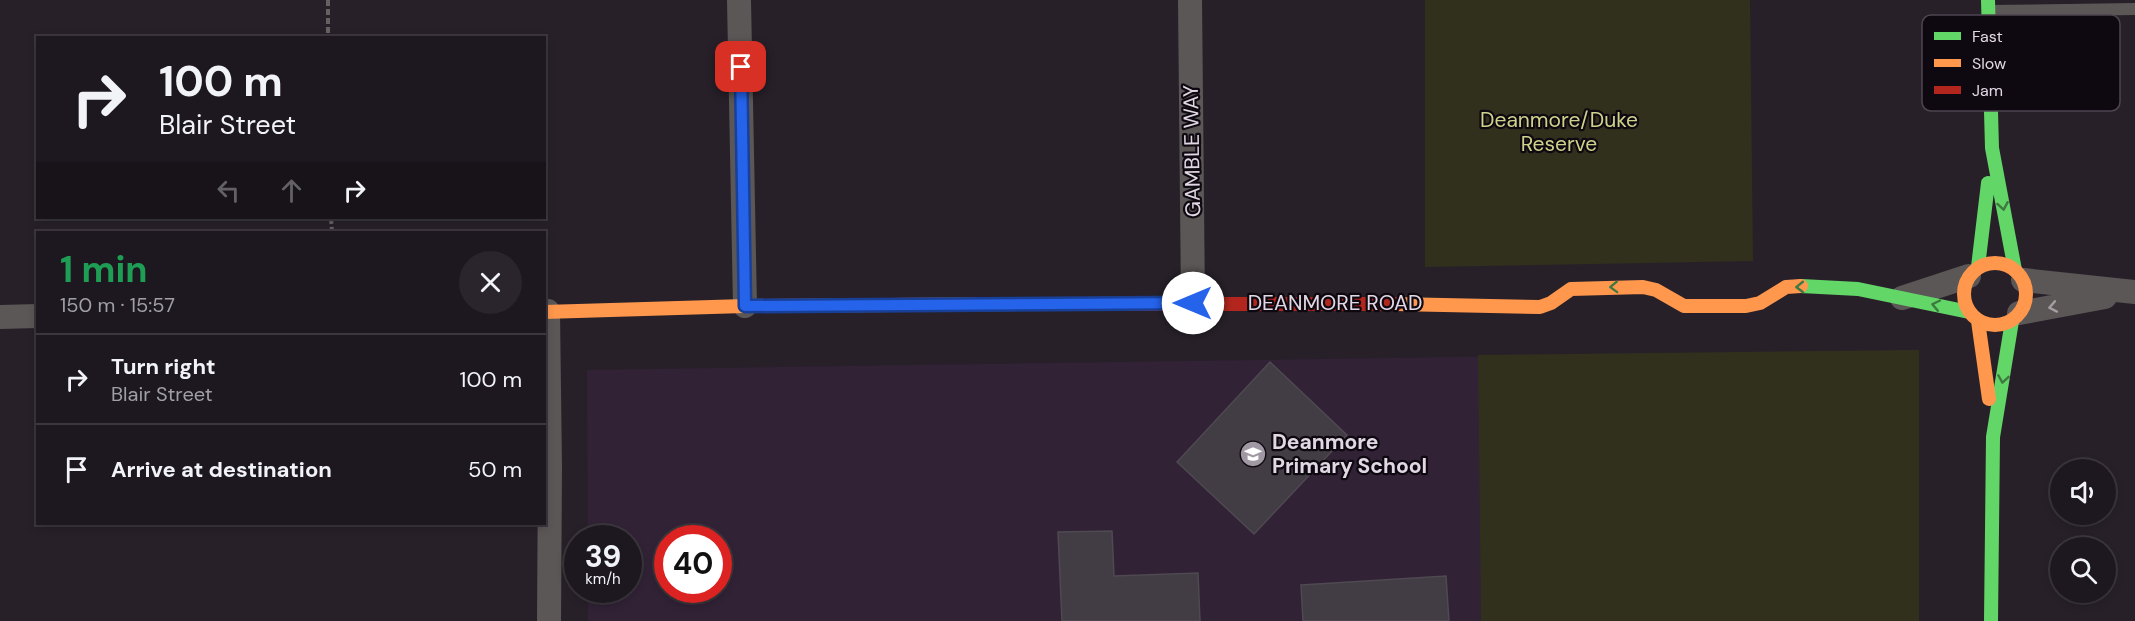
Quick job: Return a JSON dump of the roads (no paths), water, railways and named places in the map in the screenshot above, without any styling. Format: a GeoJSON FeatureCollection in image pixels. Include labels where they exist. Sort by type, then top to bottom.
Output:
{"type":"FeatureCollection","features":[{"type":"Feature","properties":{"kind":"street"},"geometry":{"type":"LineString","coordinates":[[740,0],[745,306]]}},
{"type":"Feature","properties":{"kind":"street","name":"GAMBLE WAY"},"geometry":{"type":"LineString","coordinates":[[1190,0],[1193,303]]}},
{"type":"Feature","properties":{"kind":"street"},"geometry":{"type":"LineString","coordinates":[[1991,111],[1992,148],[1974,272],[1964,288],[1964,300],[1974,317],[1994,437]]}},
{"type":"Feature","properties":{"kind":"street"},"geometry":{"type":"LineString","coordinates":[[1991,621],[1994,437],[2015,317],[2025,304],[2026,293],[2019,275],[1992,148]]}},
{"type":"Feature","properties":{"kind":"street"},"geometry":{"type":"LineString","coordinates":[[1902,298],[1974,272],[1991,263],[2004,264],[2019,275],[2132,292]]}},
{"type":"Feature","properties":{"kind":"street","name":"DEANMORE ROAD"},"geometry":{"type":"LineString","coordinates":[[546,312],[745,306],[1193,303],[1453,304],[1540,308],[1571,289],[1643,287],[1656,290],[1684,306],[1746,306],[1760,303],[1786,287],[1858,289],[1974,317]]}},
{"type":"Feature","properties":{"kind":"street"},"geometry":{"type":"LineString","coordinates":[[1974,317],[1990,326],[2002,325],[2015,317],[2132,292]]}},
{"type":"Feature","properties":{"kind":"street"},"geometry":{"type":"LineString","coordinates":[[546,312],[549,621]]}},
{"type":"Feature","properties":{"kind":"street"},"geometry":{"type":"LineString","coordinates":[[0,317],[36,316]]}},
{"type":"Feature","properties":{"kind":"lane"},"geometry":{"type":"LineString","coordinates":[[1988,6],[2135,9]]}},
{"type":"Feature","properties":{"kind":"place","name":"Deanmore Primary School"},"geometry":{"type":"Point","coordinates":[1253,454]}},
{"type":"Feature","properties":{"kind":"park label","name":"Deanmore/Duke Reserve"},"geometry":{"type":"Point","coordinates":[1559,132]}}]}
